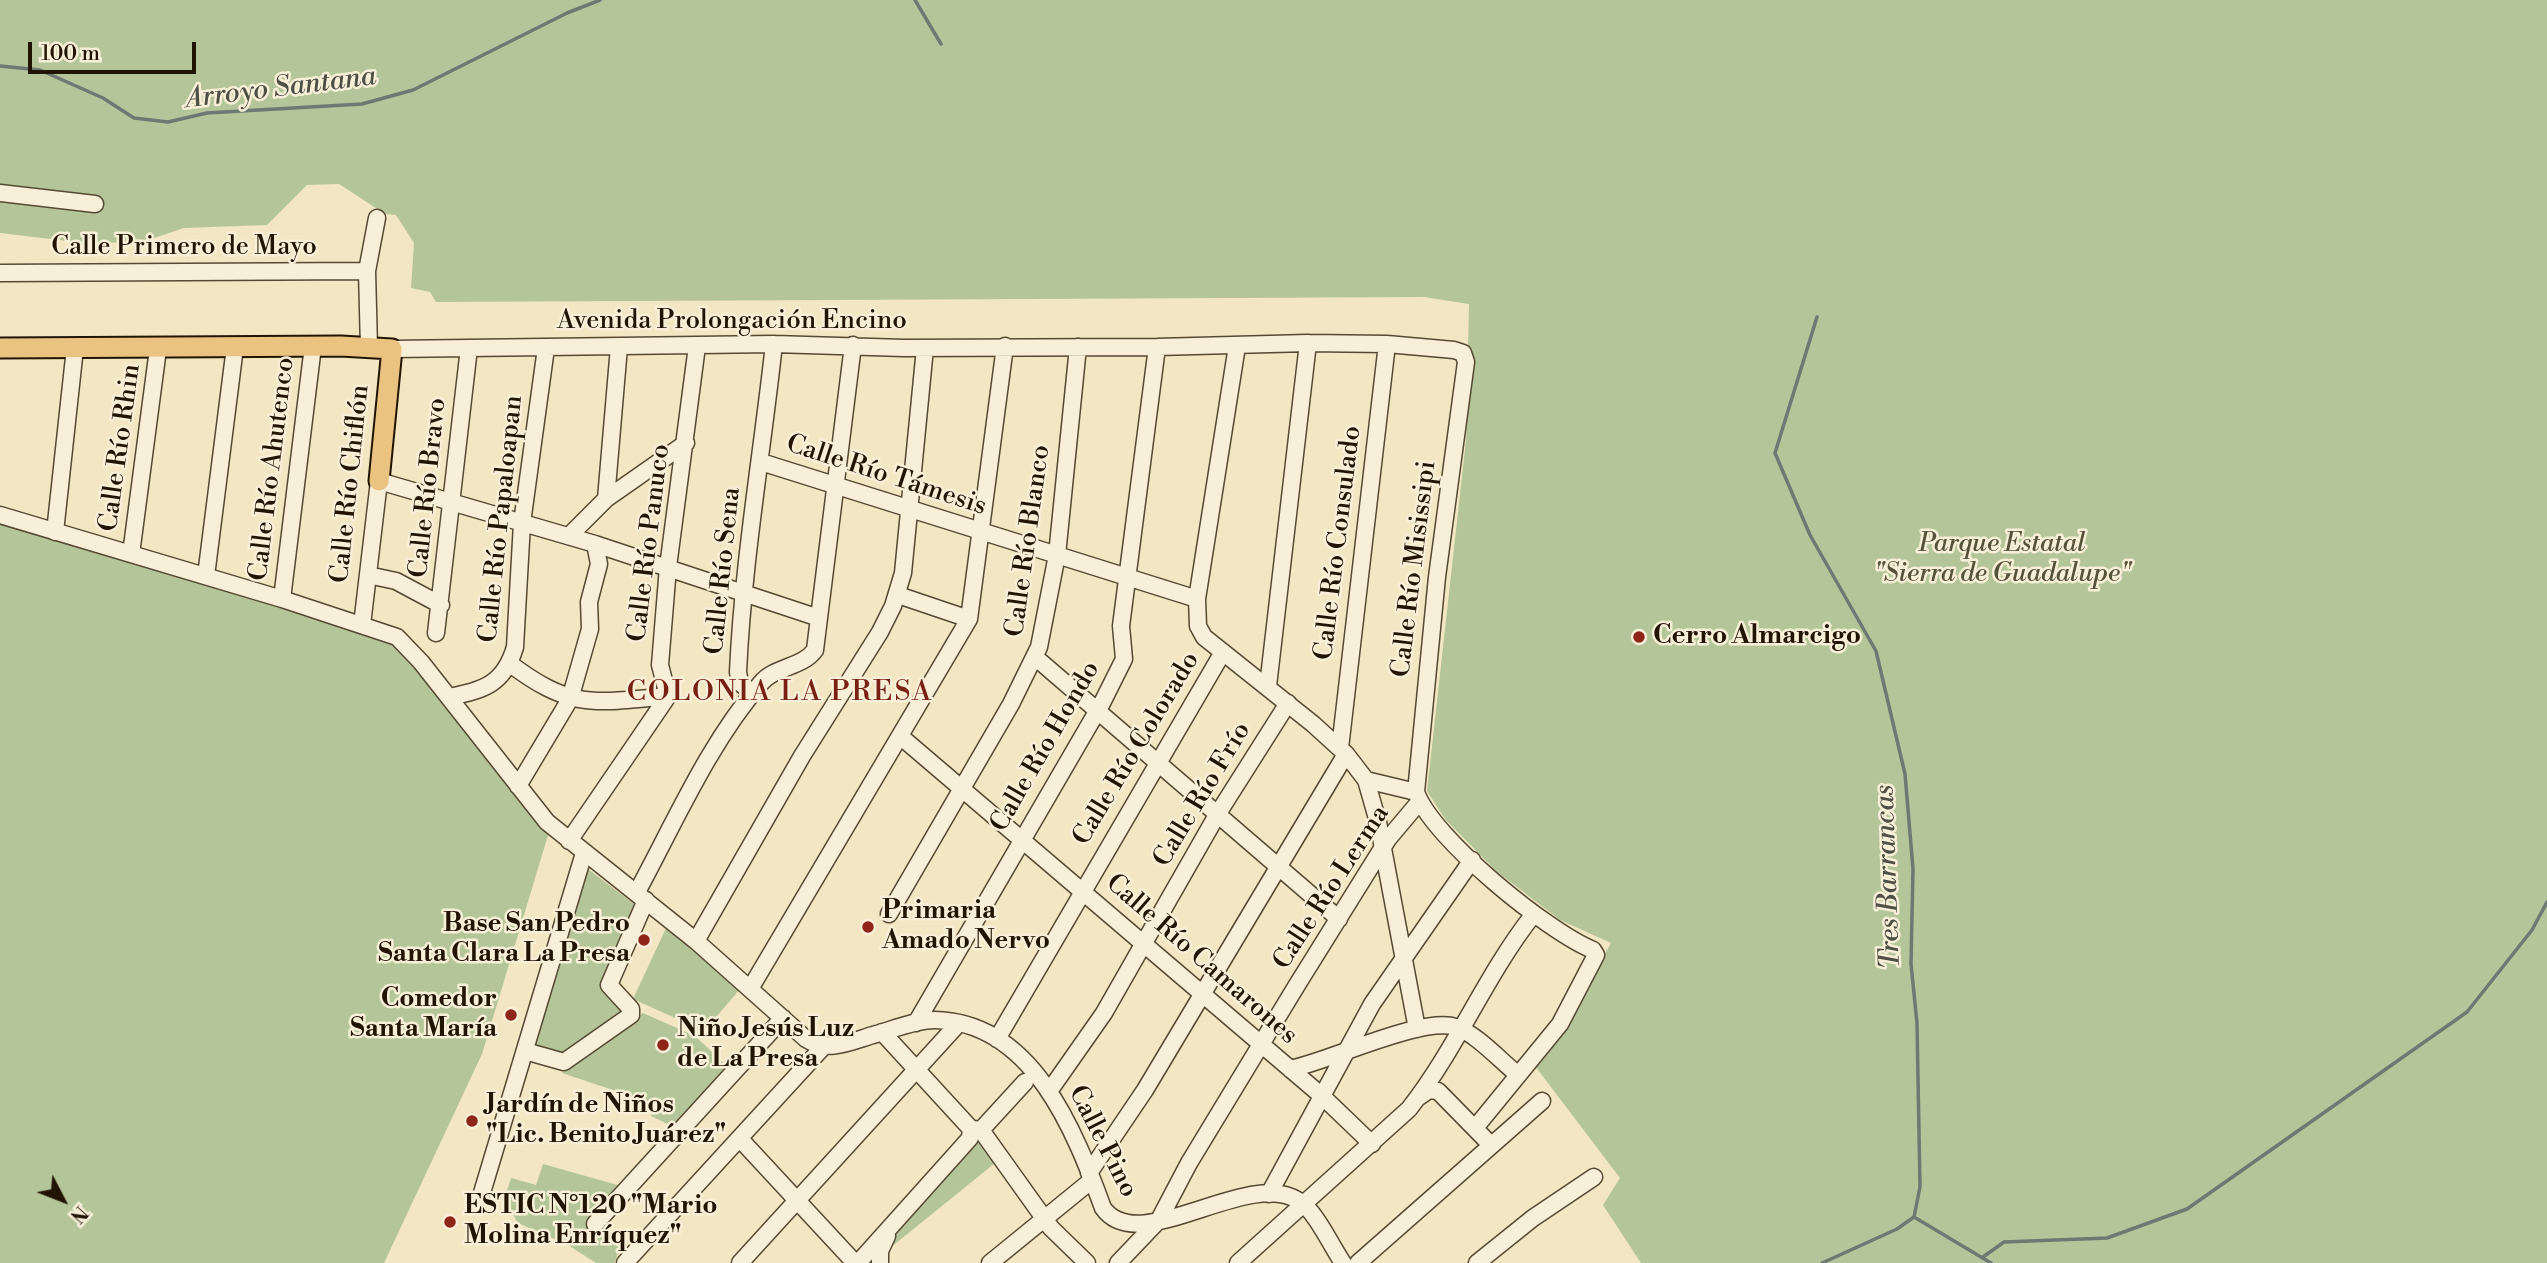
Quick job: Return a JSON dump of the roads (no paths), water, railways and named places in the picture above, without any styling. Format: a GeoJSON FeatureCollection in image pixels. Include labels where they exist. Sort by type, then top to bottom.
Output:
{"type":"FeatureCollection","features":[{"type":"Feature","properties":{"kind":"main road","name":"Avenida Prolongación Encino"},"geometry":{"type":"LineString","coordinates":[[0,348],[392,348]]}},
{"type":"Feature","properties":{"kind":"main road","name":"Calle Río Chiflón"},"geometry":{"type":"LineString","coordinates":[[379,481],[392,348]]}},
{"type":"Feature","properties":{"kind":"street"},"geometry":{"type":"LineString","coordinates":[[0,193],[95,204]]}},
{"type":"Feature","properties":{"kind":"street"},"geometry":{"type":"LineString","coordinates":[[369,348],[368,271],[377,218]]}},
{"type":"Feature","properties":{"kind":"street","name":"Calle Primero de Mayo"},"geometry":{"type":"LineString","coordinates":[[0,272],[368,271]]}},
{"type":"Feature","properties":{"kind":"street","name":"Avenida Prolongación Encino"},"geometry":{"type":"LineString","coordinates":[[392,348],[774,344],[925,348],[1387,344],[1463,353]]}},
{"type":"Feature","properties":{"kind":"street","name":"Calle Río Sena"},"geometry":{"type":"LineString","coordinates":[[752,693],[740,683],[737,672],[741,591],[761,462],[774,344]]}},
{"type":"Feature","properties":{"kind":"street"},"geometry":{"type":"LineString","coordinates":[[1268,686],[1308,344]]}},
{"type":"Feature","properties":{"kind":"street","name":"Calle Río Consulado"},"geometry":{"type":"LineString","coordinates":[[990,1263],[1091,1177],[1280,869],[1343,751],[1387,344]]}},
{"type":"Feature","properties":{"kind":"street"},"geometry":{"type":"LineString","coordinates":[[524,1051],[564,1062],[631,1015],[631,1009],[609,985],[641,896],[716,748],[752,693],[769,675],[812,654],[819,618],[853,345]]}},
{"type":"Feature","properties":{"kind":"street","name":"Calle Río Ahutenco"},"geometry":{"type":"LineString","coordinates":[[282,599],[313,346]]}},
{"type":"Feature","properties":{"kind":"street","name":"Calle Río Panuco"},"geometry":{"type":"LineString","coordinates":[[668,696],[660,665],[668,567],[697,346]]}},
{"type":"Feature","properties":{"kind":"street"},"geometry":{"type":"LineString","coordinates":[[750,989],[969,619],[983,533],[1005,346]]}},
{"type":"Feature","properties":{"kind":"street","name":"Calle Río Blanco"},"geometry":{"type":"LineString","coordinates":[[889,914],[1035,657],[1057,555],[1077,346]]}},
{"type":"Feature","properties":{"kind":"street","name":"Calle Río Colorado"},"geometry":{"type":"LineString","coordinates":[[997,1039],[1223,652],[1200,632],[1197,599],[1237,346]]}},
{"type":"Feature","properties":{"kind":"street"},"geometry":{"type":"LineString","coordinates":[[206,576],[235,347]]}},
{"type":"Feature","properties":{"kind":"street"},"geometry":{"type":"LineString","coordinates":[[606,499],[619,347]]}},
{"type":"Feature","properties":{"kind":"street","name":"Calle Río Hondo"},"geometry":{"type":"LineString","coordinates":[[916,1023],[1097,711],[1124,659],[1121,626],[1157,347]]}},
{"type":"Feature","properties":{"kind":"street"},"geometry":{"type":"LineString","coordinates":[[55,532],[75,348]]}},
{"type":"Feature","properties":{"kind":"street","name":"Calle Río Bravo"},"geometry":{"type":"LineString","coordinates":[[436,633],[469,348]]}},
{"type":"Feature","properties":{"kind":"street","name":"Calle Río Papaloapan"},"geometry":{"type":"LineString","coordinates":[[449,697],[485,689],[509,663],[515,647],[522,523],[546,348]]}},
{"type":"Feature","properties":{"kind":"street"},"geometry":{"type":"LineString","coordinates":[[696,941],[802,756],[880,632],[898,595],[903,573],[925,348]]}},
{"type":"Feature","properties":{"kind":"street","name":"Calle Río Rhin"},"geometry":{"type":"LineString","coordinates":[[131,554],[159,349]]}},
{"type":"Feature","properties":{"kind":"street","name":"Calle Río Misissipi"},"geometry":{"type":"LineString","coordinates":[[1418,797],[1437,577],[1466,362],[1463,353]]}},
{"type":"Feature","properties":{"kind":"street"},"geometry":{"type":"LineString","coordinates":[[569,536],[606,499],[686,443]]}},
{"type":"Feature","properties":{"kind":"street","name":"Calle Río Támesis"},"geometry":{"type":"LineString","coordinates":[[761,462],[1197,599]]}},
{"type":"Feature","properties":{"kind":"street"},"geometry":{"type":"LineString","coordinates":[[379,481],[595,544],[819,618]]}},
{"type":"Feature","properties":{"kind":"street","name":"Calle Río Chiflón"},"geometry":{"type":"LineString","coordinates":[[362,625],[379,481]]}},
{"type":"Feature","properties":{"kind":"street"},"geometry":{"type":"LineString","coordinates":[[0,515],[282,599],[404,642],[547,822],[696,941],[806,1039],[829,1046],[625,1263]]}},
{"type":"Feature","properties":{"kind":"street"},"geometry":{"type":"LineString","coordinates":[[519,786],[570,699],[590,629],[589,602],[599,564],[595,544]]}},
{"type":"Feature","properties":{"kind":"street"},"geometry":{"type":"LineString","coordinates":[[368,575],[396,581],[441,606]]}},
{"type":"Feature","properties":{"kind":"street"},"geometry":{"type":"LineString","coordinates":[[898,595],[969,619]]}},
{"type":"Feature","properties":{"kind":"street"},"geometry":{"type":"LineString","coordinates":[[1223,652],[1268,686],[1343,751],[1366,780],[1378,822],[1381,851],[1417,1029]]}},
{"type":"Feature","properties":{"kind":"street"},"geometry":{"type":"LineString","coordinates":[[1035,657],[1339,919]]}},
{"type":"Feature","properties":{"kind":"street"},"geometry":{"type":"LineString","coordinates":[[509,663],[535,682],[570,699],[604,702],[668,696]]}},
{"type":"Feature","properties":{"kind":"street"},"geometry":{"type":"LineString","coordinates":[[569,841],[668,696]]}},
{"type":"Feature","properties":{"kind":"street","name":"Calle Río Frío"},"geometry":{"type":"LineString","coordinates":[[1050,1090],[1104,1013],[1217,816],[1288,703]]}},
{"type":"Feature","properties":{"kind":"street","name":"Calle Río Camarones"},"geometry":{"type":"LineString","coordinates":[[900,736],[962,786],[1322,1096],[1371,1144]]}},
{"type":"Feature","properties":{"kind":"street"},"geometry":{"type":"LineString","coordinates":[[1366,780],[1418,797],[1472,860],[1533,915],[1559,934],[1596,954],[1560,1024],[1516,1073],[1475,1128]]}},
{"type":"Feature","properties":{"kind":"street","name":"Calle Río Lerma"},"geometry":{"type":"LineString","coordinates":[[1118,1263],[1159,1220],[1189,1163],[1381,851],[1418,797]]}},
{"type":"Feature","properties":{"kind":"street"},"geometry":{"type":"LineString","coordinates":[[481,1196],[584,853]]}},
{"type":"Feature","properties":{"kind":"street"},"geometry":{"type":"LineString","coordinates":[[1269,1194],[1349,1052],[1372,1004],[1472,860]]}},
{"type":"Feature","properties":{"kind":"street"},"geometry":{"type":"LineString","coordinates":[[1417,1099],[1461,1029],[1495,967],[1533,915]]}},
{"type":"Feature","properties":{"kind":"street"},"geometry":{"type":"LineString","coordinates":[[595,1224],[783,1018]]}},
{"type":"Feature","properties":{"kind":"street","name":"Calle Pino"},"geometry":{"type":"LineString","coordinates":[[829,1046],[936,1020],[958,1024],[997,1039],[1050,1090],[1103,1208],[1119,1221],[1138,1225],[1244,1197],[1269,1194],[1292,1197],[1303,1203]]}},
{"type":"Feature","properties":{"kind":"street"},"geometry":{"type":"LineString","coordinates":[[740,1263],[958,1024]]}},
{"type":"Feature","properties":{"kind":"street"},"geometry":{"type":"LineString","coordinates":[[1290,1069],[1417,1029],[1443,1026],[1461,1029],[1516,1073]]}},
{"type":"Feature","properties":{"kind":"street"},"geometry":{"type":"LineString","coordinates":[[882,1032],[976,1129],[1044,1219],[1087,1263]]}},
{"type":"Feature","properties":{"kind":"street"},"geometry":{"type":"LineString","coordinates":[[741,1140],[856,1263],[976,1129],[1025,1082]]}},
{"type":"Feature","properties":{"kind":"street"},"geometry":{"type":"LineString","coordinates":[[1238,1263],[1430,1090],[1438,1091],[1490,1145]]}},
{"type":"Feature","properties":{"kind":"street"},"geometry":{"type":"LineString","coordinates":[[1358,1263],[1542,1101]]}},
{"type":"Feature","properties":{"kind":"street"},"geometry":{"type":"LineString","coordinates":[[1477,1263],[1533,1218],[1594,1177]]}},
{"type":"Feature","properties":{"kind":"street"},"geometry":{"type":"LineString","coordinates":[[1303,1203],[1343,1263]]}},
{"type":"Feature","properties":{"kind":"street"},"geometry":{"type":"LineString","coordinates":[[880,1263],[880,1251],[897,1220]]}},
{"type":"Feature","properties":{"kind":"waterway","name":"Arroyo Santana"},"geometry":{"type":"LineString","coordinates":[[0,66],[40,70],[103,98],[134,118],[168,122],[207,113],[362,104],[413,90],[567,13],[600,0]]}},
{"type":"Feature","properties":{"kind":"waterway","name":"Arroyo Santana"},"geometry":{"type":"LineString","coordinates":[[915,0],[941,44]]}},
{"type":"Feature","properties":{"kind":"waterway","name":"Tres Barrancas"},"geometry":{"type":"LineString","coordinates":[[1817,317],[1775,453],[1810,535],[1876,651],[1905,774],[1913,869],[1911,964],[1917,1023],[1920,1187],[1914,1217],[1897,1229],[1822,1263]]}},
{"type":"Feature","properties":{"kind":"waterway","name":"Tres Barrancas"},"geometry":{"type":"LineString","coordinates":[[1983,1257],[2004,1242],[2107,1238],[2187,1209],[2467,1012],[2532,930],[2547,902]]}},
{"type":"Feature","properties":{"kind":"waterway","name":"Tres Barrancas"},"geometry":{"type":"LineString","coordinates":[[1914,1217],[1991,1263]]}},
{"type":"Feature","properties":{"kind":"place","name":"Cerro Almarcigo"},"geometry":{"type":"Point","coordinates":[1639,637]}},
{"type":"Feature","properties":{"kind":"place","name":"Primaria Amado Nervo"},"geometry":{"type":"Point","coordinates":[868,927]}},
{"type":"Feature","properties":{"kind":"place","name":"Base San Pedro Santa Clara La Presa"},"geometry":{"type":"Point","coordinates":[644,940]}},
{"type":"Feature","properties":{"kind":"place","name":"Comedor Santa María"},"geometry":{"type":"Point","coordinates":[511,1015]}},
{"type":"Feature","properties":{"kind":"place","name":"Niño Jesús Luz de La Presa"},"geometry":{"type":"Point","coordinates":[663,1045]}},
{"type":"Feature","properties":{"kind":"place","name":"Jardín de Niños \"Lic. Benito Juárez\""},"geometry":{"type":"Point","coordinates":[472,1121]}},
{"type":"Feature","properties":{"kind":"place","name":"ESTIC N°120 \"Mario Molina Enríquez\""},"geometry":{"type":"Point","coordinates":[450,1222]}},
{"type":"Feature","properties":{"kind":"district","name":"COLONIA LA PRESA"},"geometry":{"type":"Point","coordinates":[780,693]}},
{"type":"Feature","properties":{"kind":"park label","name":"Parque Estatal \"Sierra de Guadalupe\""},"geometry":{"type":"Point","coordinates":[2002,560]}}]}
